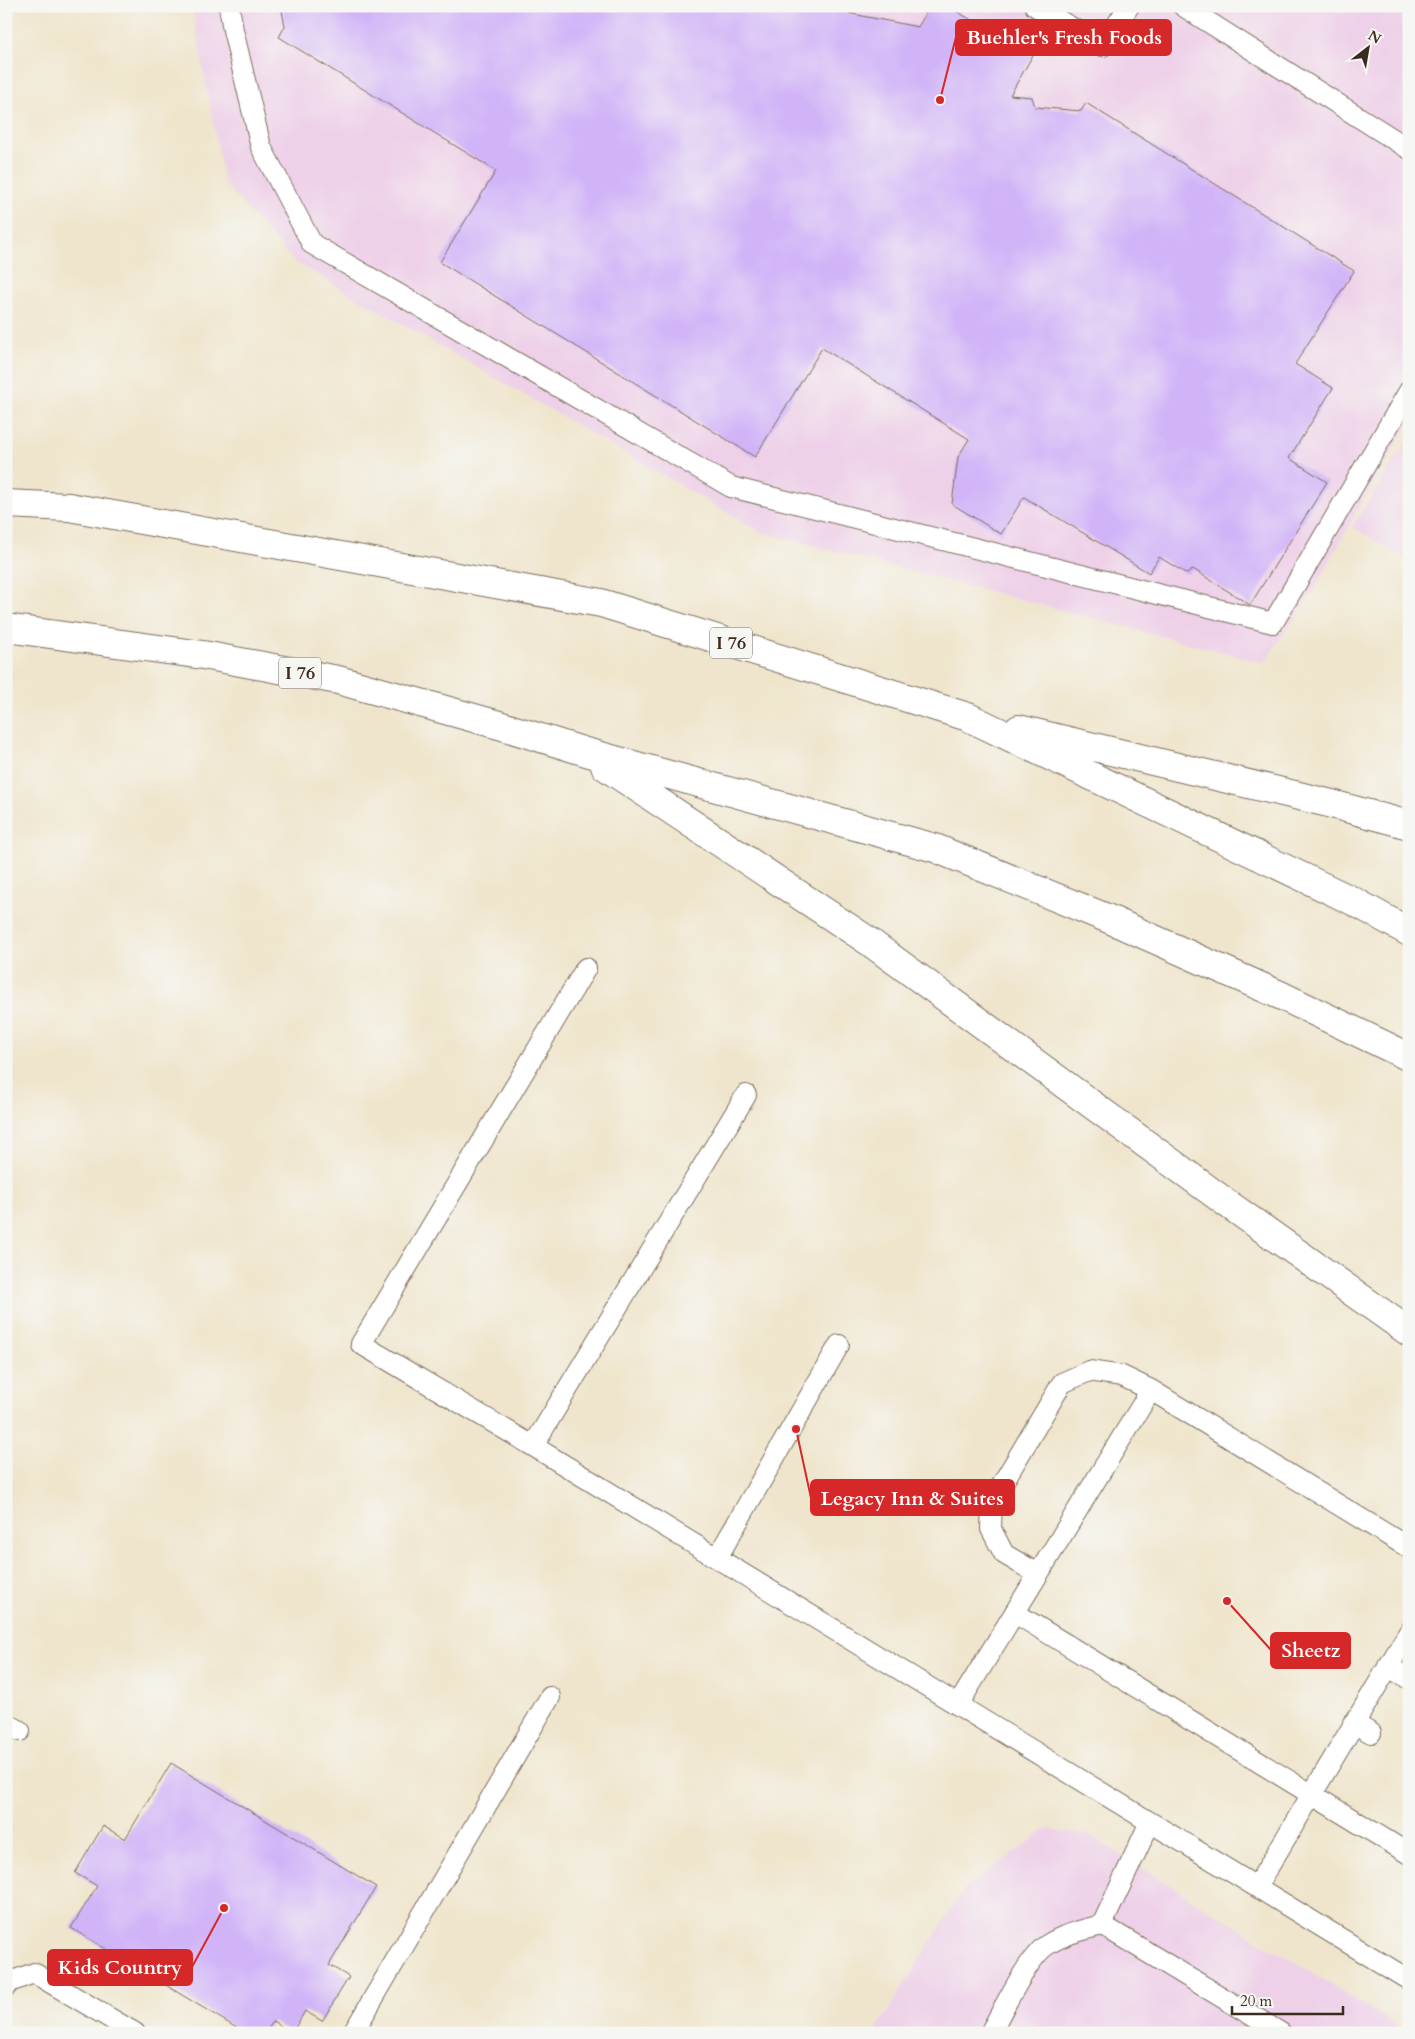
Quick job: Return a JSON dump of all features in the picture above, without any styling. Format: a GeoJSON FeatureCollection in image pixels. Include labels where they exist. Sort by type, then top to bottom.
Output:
{"type":"FeatureCollection","features":[{"type":"Feature","properties":{"kind":"highway","name":"I 76"},"geometry":{"type":"LineString","coordinates":[[6,504],[69,508],[601,603],[968,717],[1357,903],[1409,932]]}},
{"type":"Feature","properties":{"kind":"highway","name":"I 76"},"geometry":{"type":"LineString","coordinates":[[6,628],[203,655],[338,680],[499,725],[586,752],[935,848],[1127,926],[1282,996],[1409,1057]]}},
{"type":"Feature","properties":{"kind":"highway"},"geometry":{"type":"LineString","coordinates":[[968,717],[1328,802],[1409,824]]}},
{"type":"Feature","properties":{"kind":"highway"},"geometry":{"type":"LineString","coordinates":[[586,752],[867,940],[1228,1204],[1409,1332]]}},
{"type":"Feature","properties":{"kind":"lane"},"geometry":{"type":"LineString","coordinates":[[229,6],[261,147],[312,244],[731,487],[1273,623],[1409,391]]}},
{"type":"Feature","properties":{"kind":"lane"},"geometry":{"type":"LineString","coordinates":[[1035,6],[1103,46],[1129,6]]}},
{"type":"Feature","properties":{"kind":"lane"},"geometry":{"type":"LineString","coordinates":[[1183,6],[1409,149]]}},
{"type":"Feature","properties":{"kind":"lane"},"geometry":{"type":"LineString","coordinates":[[586,968],[361,1344],[533,1446],[1409,1980]]}},
{"type":"Feature","properties":{"kind":"lane"},"geometry":{"type":"LineString","coordinates":[[533,1446],[746,1095]]}},
{"type":"Feature","properties":{"kind":"lane"},"geometry":{"type":"LineString","coordinates":[[717,1558],[839,1345]]}},
{"type":"Feature","properties":{"kind":"lane"},"geometry":{"type":"LineString","coordinates":[[1038,1574],[1004,1554],[991,1529],[992,1500],[1062,1383],[1089,1371],[1122,1376],[1151,1390],[1409,1548]]}},
{"type":"Feature","properties":{"kind":"lane"},"geometry":{"type":"LineString","coordinates":[[958,1705],[1151,1390]]}},
{"type":"Feature","properties":{"kind":"lane"},"geometry":{"type":"LineString","coordinates":[[1015,1613],[1409,1854]]}},
{"type":"Feature","properties":{"kind":"lane"},"geometry":{"type":"LineString","coordinates":[[1257,1886],[1310,1794],[1409,1632]]}},
{"type":"Feature","properties":{"kind":"lane"},"geometry":{"type":"LineString","coordinates":[[1388,1666],[1405,1677]]}},
{"type":"Feature","properties":{"kind":"lane"},"geometry":{"type":"LineString","coordinates":[[353,2033],[550,1697]]}},
{"type":"Feature","properties":{"kind":"lane"},"geometry":{"type":"LineString","coordinates":[[1353,1723],[1371,1733]]}},
{"type":"Feature","properties":{"kind":"lane"},"geometry":{"type":"LineString","coordinates":[[1102,1925],[1150,1822]]}},
{"type":"Feature","properties":{"kind":"lane"},"geometry":{"type":"LineString","coordinates":[[990,2033],[1024,1972],[1045,1946],[1072,1932],[1102,1925],[1281,2033]]}},
{"type":"Feature","properties":{"kind":"lane"},"geometry":{"type":"LineString","coordinates":[[6,1987],[10,1982],[34,1973],[135,2033]]}},
{"type":"Feature","properties":{"kind":"shaded area"},"geometry":{"type":"Polygon","coordinates":[[[192,6],[1409,6],[1409,423],[1364,498],[1314,590],[1264,663],[761,532],[295,262],[224,183],[192,6]]]}},
{"type":"Feature","properties":{"kind":"shaded area"},"geometry":{"type":"Polygon","coordinates":[[[1409,438],[1409,561],[1352,527],[1409,438]]]}},
{"type":"Feature","properties":{"kind":"shaded area"},"geometry":{"type":"Polygon","coordinates":[[[1047,1829],[1089,1835],[1409,2033],[874,2033],[964,1889],[1047,1829]]]}},
{"type":"Feature","properties":{"kind":"building"},"geometry":{"type":"Polygon","coordinates":[[[281,6],[812,6],[918,27],[930,6],[947,6],[1033,55],[1010,95],[1032,97],[1035,107],[1081,111],[1086,103],[1354,271],[1295,364],[1333,388],[1289,458],[1327,482],[1250,605],[1193,569],[1187,574],[1159,557],[1149,573],[1024,497],[1001,534],[952,504],[958,457],[969,439],[822,348],[755,457],[440,262],[496,171],[279,37],[285,26],[281,6]]]}},
{"type":"Feature","properties":{"kind":"building"},"geometry":{"type":"Polygon","coordinates":[[[171,1763],[376,1887],[329,1965],[349,1977],[322,2021],[305,2011],[292,2033],[273,2021],[266,2033],[245,2033],[71,1928],[97,1886],[75,1873],[103,1826],[125,1839],[171,1763]]]}},
{"type":"Feature","properties":{"kind":"place","name":"Buehler's Fresh Foods"},"geometry":{"type":"Point","coordinates":[940,100]}},
{"type":"Feature","properties":{"kind":"place","name":"Legacy Inn & Suites"},"geometry":{"type":"Point","coordinates":[796,1429]}},
{"type":"Feature","properties":{"kind":"place","name":"Sheetz"},"geometry":{"type":"Point","coordinates":[1227,1601]}},
{"type":"Feature","properties":{"kind":"place","name":"Kids Country"},"geometry":{"type":"Point","coordinates":[224,1908]}}]}
